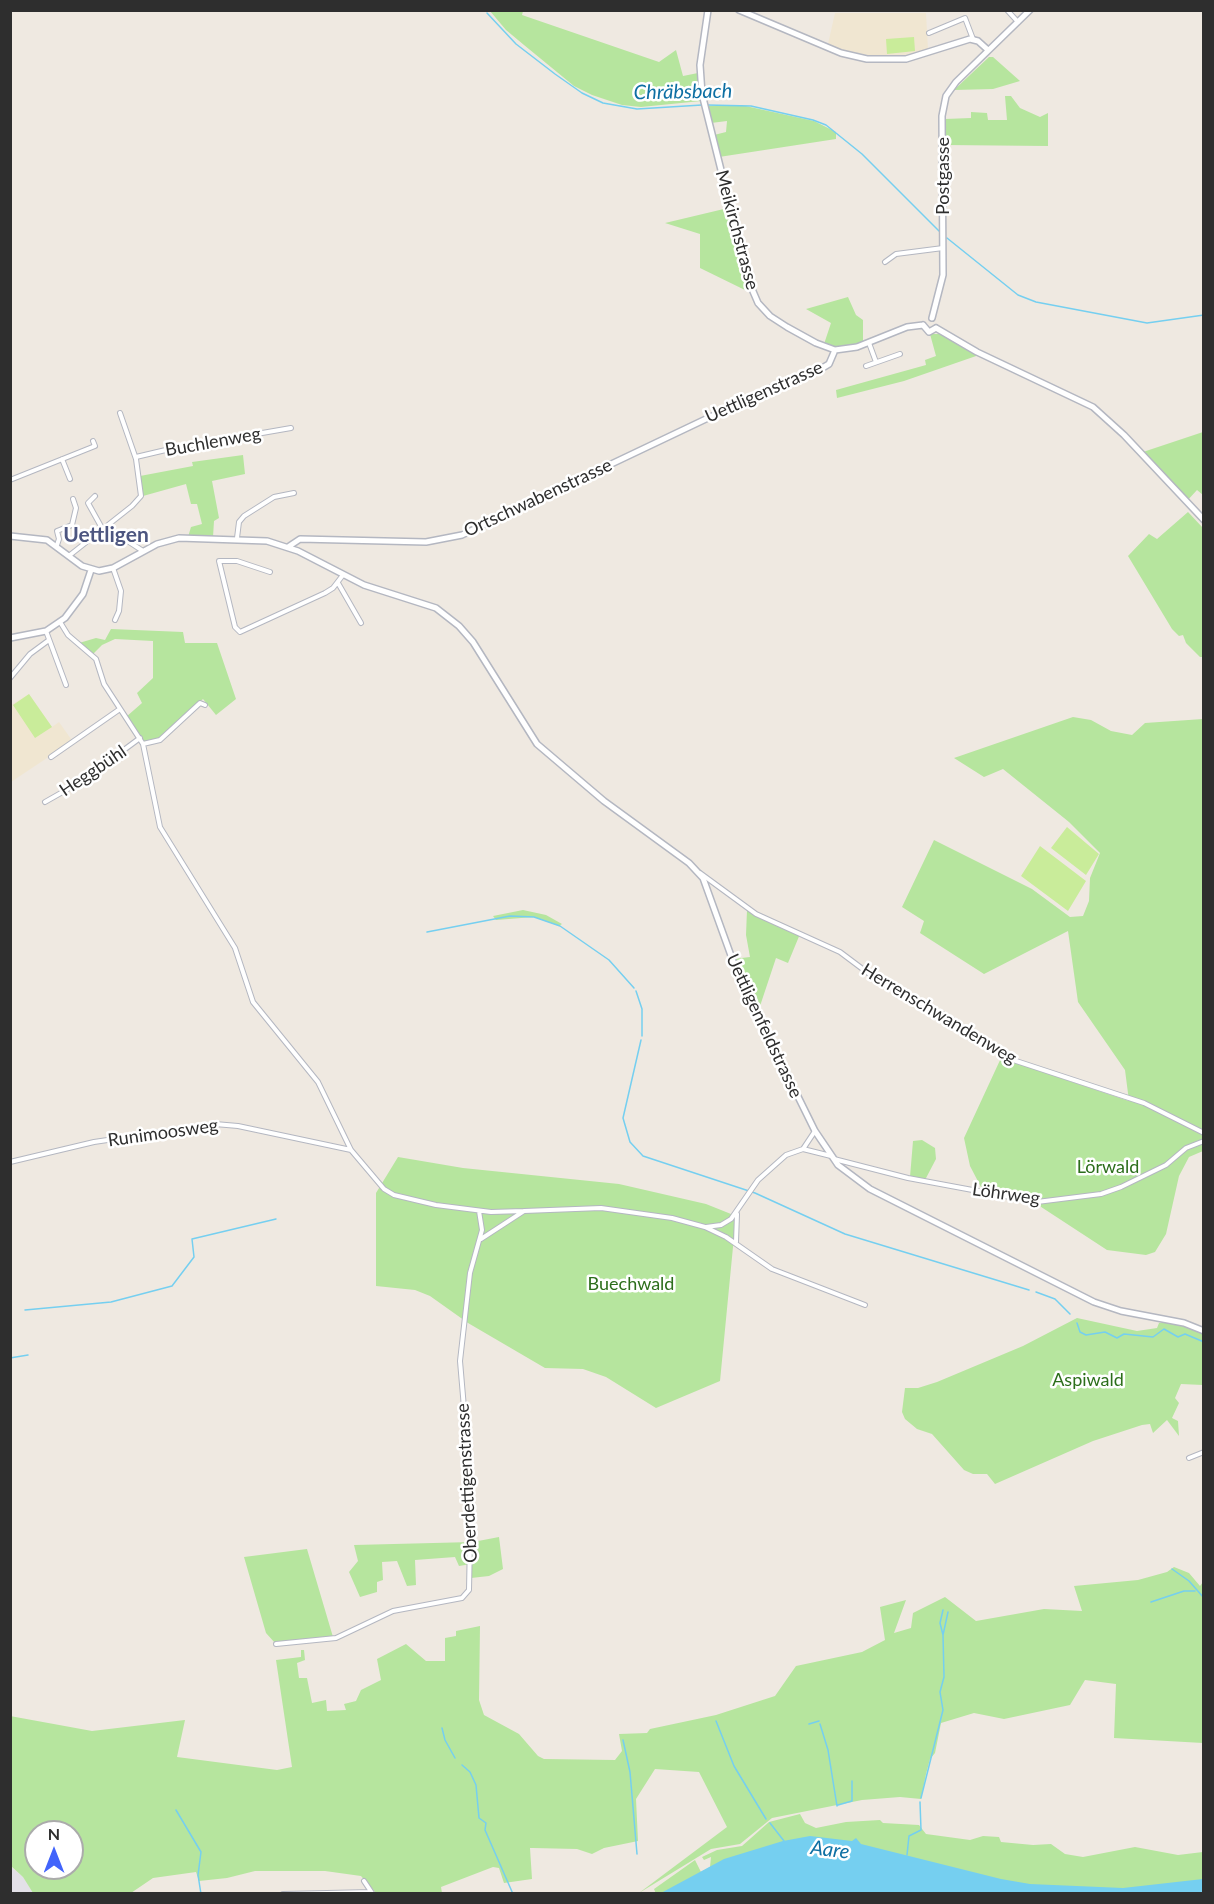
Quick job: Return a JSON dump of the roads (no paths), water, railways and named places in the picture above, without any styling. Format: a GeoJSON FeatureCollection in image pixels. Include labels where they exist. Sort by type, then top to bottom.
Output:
{"type":"FeatureCollection","features":[{"type":"Feature","properties":{"kind":"main road","name":"Meikirchstrasse"},"geometry":{"type":"LineString","coordinates":[[708,10],[700,65],[703,101],[755,298],[776,321],[816,343],[835,350]]}},
{"type":"Feature","properties":{"kind":"main road"},"geometry":{"type":"LineString","coordinates":[[739,10],[841,53],[872,60],[906,59],[973,39],[988,50]]}},
{"type":"Feature","properties":{"kind":"main road","name":"Postgasse"},"geometry":{"type":"LineString","coordinates":[[932,318],[941,287],[944,104],[951,87],[1030,10]]}},
{"type":"Feature","properties":{"kind":"main road"},"geometry":{"type":"LineString","coordinates":[[923,325],[925,320],[932,318],[937,323],[936,328]]}},
{"type":"Feature","properties":{"kind":"main road"},"geometry":{"type":"LineString","coordinates":[[835,350],[850,349],[907,327],[923,325]]}},
{"type":"Feature","properties":{"kind":"main road"},"geometry":{"type":"LineString","coordinates":[[923,325],[929,332],[936,328]]}},
{"type":"Feature","properties":{"kind":"main road"},"geometry":{"type":"LineString","coordinates":[[936,328],[977,352],[1069,394],[1101,413],[1203,520]]}},
{"type":"Feature","properties":{"kind":"main road","name":"Uettligenstrasse"},"geometry":{"type":"LineString","coordinates":[[687,428],[783,383],[819,370],[830,363],[835,350]]}},
{"type":"Feature","properties":{"kind":"main road","name":"Ortschwabenstrasse"},"geometry":{"type":"LineString","coordinates":[[288,547],[298,539],[426,542],[454,537],[687,428]]}},
{"type":"Feature","properties":{"kind":"main road"},"geometry":{"type":"LineString","coordinates":[[10,536],[41,538],[57,545],[91,570],[113,568],[160,543],[183,537],[237,538],[267,541],[288,547]]}},
{"type":"Feature","properties":{"kind":"main road"},"geometry":{"type":"LineString","coordinates":[[298,551],[310,539]]}},
{"type":"Feature","properties":{"kind":"main road","name":"Uettligenfeldstrasse"},"geometry":{"type":"LineString","coordinates":[[288,547],[364,585],[424,602],[447,616],[473,642],[537,744],[604,801],[684,859],[699,873],[709,891],[738,975],[815,1131],[832,1157],[870,1189],[1077,1295],[1111,1309],[1179,1322],[1203,1331]]}},
{"type":"Feature","properties":{"kind":"main road"},"geometry":{"type":"LineString","coordinates":[[10,638],[46,631],[60,622],[82,598],[91,570]]}},
{"type":"Feature","properties":{"kind":"street"},"geometry":{"type":"LineString","coordinates":[[1007,10],[1018,22]]}},
{"type":"Feature","properties":{"kind":"street"},"geometry":{"type":"LineString","coordinates":[[929,33],[965,18],[973,39]]}},
{"type":"Feature","properties":{"kind":"street"},"geometry":{"type":"LineString","coordinates":[[885,262],[896,254],[943,248]]}},
{"type":"Feature","properties":{"kind":"street"},"geometry":{"type":"LineString","coordinates":[[869,343],[876,362]]}},
{"type":"Feature","properties":{"kind":"street"},"geometry":{"type":"LineString","coordinates":[[866,366],[900,354]]}},
{"type":"Feature","properties":{"kind":"street"},"geometry":{"type":"LineString","coordinates":[[70,555],[140,498],[141,488],[136,458],[120,412]]}},
{"type":"Feature","properties":{"kind":"street","name":"Buchlenweg"},"geometry":{"type":"LineString","coordinates":[[136,458],[170,449],[291,428]]}},
{"type":"Feature","properties":{"kind":"street"},"geometry":{"type":"LineString","coordinates":[[10,480],[95,446],[93,441]]}},
{"type":"Feature","properties":{"kind":"street"},"geometry":{"type":"LineString","coordinates":[[62,459],[70,479]]}},
{"type":"Feature","properties":{"kind":"street"},"geometry":{"type":"LineString","coordinates":[[237,538],[239,522],[244,516],[274,497],[294,493]]}},
{"type":"Feature","properties":{"kind":"street"},"geometry":{"type":"LineString","coordinates":[[95,496],[88,502],[104,528],[143,551]]}},
{"type":"Feature","properties":{"kind":"street"},"geometry":{"type":"LineString","coordinates":[[57,545],[59,539],[57,531],[72,525],[76,508],[73,499]]}},
{"type":"Feature","properties":{"kind":"street"},"geometry":{"type":"LineString","coordinates":[[270,572],[237,561],[219,561],[235,627],[240,632],[325,593],[338,582],[343,574]]}},
{"type":"Feature","properties":{"kind":"street"},"geometry":{"type":"LineString","coordinates":[[113,568],[121,591],[119,611],[115,620]]}},
{"type":"Feature","properties":{"kind":"street"},"geometry":{"type":"LineString","coordinates":[[338,582],[362,623]]}},
{"type":"Feature","properties":{"kind":"street"},"geometry":{"type":"LineString","coordinates":[[60,622],[68,635],[96,659],[104,684],[140,738],[151,771],[155,810],[167,843],[231,940],[253,1002],[318,1082],[351,1150],[390,1193],[431,1204],[479,1211],[601,1208],[672,1218],[705,1227],[736,1243],[772,1269],[865,1305]]}},
{"type":"Feature","properties":{"kind":"street"},"geometry":{"type":"LineString","coordinates":[[46,631],[66,685]]}},
{"type":"Feature","properties":{"kind":"street"},"geometry":{"type":"LineString","coordinates":[[10,678],[30,654],[49,640]]}},
{"type":"Feature","properties":{"kind":"street"},"geometry":{"type":"LineString","coordinates":[[143,744],[160,740],[200,703],[206,705]]}},
{"type":"Feature","properties":{"kind":"street"},"geometry":{"type":"LineString","coordinates":[[51,757],[120,709]]}},
{"type":"Feature","properties":{"kind":"street","name":"Heggbühl"},"geometry":{"type":"LineString","coordinates":[[45,802],[82,781],[140,738]]}},
{"type":"Feature","properties":{"kind":"street","name":"Herrenschwandenweg"},"geometry":{"type":"LineString","coordinates":[[699,873],[756,914],[840,952],[880,982],[950,1018],[1004,1057],[1144,1103],[1203,1133]]}},
{"type":"Feature","properties":{"kind":"street"},"geometry":{"type":"LineString","coordinates":[[709,891],[718,886]]}},
{"type":"Feature","properties":{"kind":"street","name":"Runimoosweg"},"geometry":{"type":"LineString","coordinates":[[10,1162],[86,1144],[215,1124],[238,1126],[351,1150]]}},
{"type":"Feature","properties":{"kind":"street"},"geometry":{"type":"LineString","coordinates":[[705,1227],[725,1223],[738,1212],[751,1191],[780,1159],[802,1149],[815,1131]]}},
{"type":"Feature","properties":{"kind":"street","name":"Löhrweg"},"geometry":{"type":"LineString","coordinates":[[802,1149],[908,1178],[1037,1202],[1101,1194],[1121,1187],[1166,1165],[1186,1148],[1203,1141]]}},
{"type":"Feature","properties":{"kind":"street","name":"Oberdettigenstrasse"},"geometry":{"type":"LineString","coordinates":[[276,1644],[336,1638],[393,1611],[467,1595],[471,1580],[471,1504],[460,1361],[470,1273],[481,1239],[483,1224],[479,1211]]}},
{"type":"Feature","properties":{"kind":"street"},"geometry":{"type":"LineString","coordinates":[[481,1239],[524,1211]]}},
{"type":"Feature","properties":{"kind":"street"},"geometry":{"type":"LineString","coordinates":[[736,1243],[738,1212]]}},
{"type":"Feature","properties":{"kind":"street"},"geometry":{"type":"LineString","coordinates":[[1189,1458],[1203,1452]]}},
{"type":"Feature","properties":{"kind":"street"},"geometry":{"type":"LineString","coordinates":[[364,1881],[372,1893]]}},
{"type":"Feature","properties":{"kind":"street"},"geometry":{"type":"LineString","coordinates":[[283,1893],[372,1893]]}},
{"type":"Feature","properties":{"kind":"water","name":"Aare"},"geometry":{"type":"Polygon","coordinates":[[[810,1836],[852,1841],[856,1838],[861,1844],[1001,1879],[1030,1884],[1123,1888],[1203,1879],[1203,1893],[661,1893],[724,1859],[783,1841],[810,1836]]]}},
{"type":"Feature","properties":{"kind":"waterway","name":"Chräbsbach"},"geometry":{"type":"LineString","coordinates":[[487,13],[516,44],[582,93],[603,103],[637,109],[702,105]]}},
{"type":"Feature","properties":{"kind":"waterway","name":"Chräbsbach"},"geometry":{"type":"LineString","coordinates":[[707,105],[751,106],[826,125],[862,154],[939,231]]}},
{"type":"Feature","properties":{"kind":"waterway","name":"Chräbsbach"},"geometry":{"type":"LineString","coordinates":[[947,238],[1018,295],[1036,302],[1147,323],[1204,315]]}},
{"type":"Feature","properties":{"kind":"waterway"},"geometry":{"type":"LineString","coordinates":[[427,932],[510,916],[534,917],[560,926],[609,960],[634,988]]}},
{"type":"Feature","properties":{"kind":"waterway"},"geometry":{"type":"LineString","coordinates":[[636,991],[642,1009],[642,1036]]}},
{"type":"Feature","properties":{"kind":"waterway"},"geometry":{"type":"LineString","coordinates":[[641,1040],[623,1118],[630,1142],[643,1156],[755,1193],[845,1234],[1029,1290]]}},
{"type":"Feature","properties":{"kind":"waterway"},"geometry":{"type":"LineString","coordinates":[[25,1310],[111,1302],[172,1286],[194,1257],[192,1239],[276,1219]]}},
{"type":"Feature","properties":{"kind":"waterway"},"geometry":{"type":"LineString","coordinates":[[1036,1292],[1055,1299],[1070,1314]]}},
{"type":"Feature","properties":{"kind":"waterway"},"geometry":{"type":"LineString","coordinates":[[1077,1323],[1080,1332],[1086,1335],[1105,1332],[1117,1338],[1124,1334],[1153,1337],[1164,1329],[1178,1337],[1185,1334],[1204,1342]]}},
{"type":"Feature","properties":{"kind":"waterway"},"geometry":{"type":"LineString","coordinates":[[10,1358],[28,1355]]}},
{"type":"Feature","properties":{"kind":"waterway"},"geometry":{"type":"LineString","coordinates":[[1172,1569],[1189,1581],[1204,1598]]}},
{"type":"Feature","properties":{"kind":"waterway"},"geometry":{"type":"LineString","coordinates":[[1151,1602],[1184,1591],[1195,1591]]}},
{"type":"Feature","properties":{"kind":"waterway"},"geometry":{"type":"LineString","coordinates":[[943,1610],[940,1623],[943,1635]]}},
{"type":"Feature","properties":{"kind":"waterway"},"geometry":{"type":"LineString","coordinates":[[921,1798],[943,1710],[940,1692],[944,1677],[943,1635],[948,1612]]}},
{"type":"Feature","properties":{"kind":"waterway"},"geometry":{"type":"LineString","coordinates":[[716,1721],[734,1766],[766,1819]]}},
{"type":"Feature","properties":{"kind":"waterway"},"geometry":{"type":"LineString","coordinates":[[809,1724],[819,1721]]}},
{"type":"Feature","properties":{"kind":"waterway"},"geometry":{"type":"LineString","coordinates":[[820,1724],[828,1750],[837,1806]]}},
{"type":"Feature","properties":{"kind":"waterway"},"geometry":{"type":"LineString","coordinates":[[442,1728],[445,1740],[455,1758]]}},
{"type":"Feature","properties":{"kind":"waterway"},"geometry":{"type":"LineString","coordinates":[[623,1740],[630,1772],[637,1854]]}},
{"type":"Feature","properties":{"kind":"waterway"},"geometry":{"type":"LineString","coordinates":[[462,1765],[470,1772],[476,1785],[479,1818],[486,1823],[485,1830],[513,1894]]}},
{"type":"Feature","properties":{"kind":"waterway"},"geometry":{"type":"LineString","coordinates":[[838,1805],[852,1801],[852,1781]]}},
{"type":"Feature","properties":{"kind":"waterway"},"geometry":{"type":"LineString","coordinates":[[907,1855],[909,1836],[921,1830],[920,1802]]}},
{"type":"Feature","properties":{"kind":"waterway"},"geometry":{"type":"LineString","coordinates":[[176,1810],[201,1852],[198,1875],[201,1894]]}},
{"type":"Feature","properties":{"kind":"waterway"},"geometry":{"type":"LineString","coordinates":[[770,1823],[784,1841]]}},
{"type":"Feature","properties":{"kind":"district","name":"Uettligen"},"geometry":{"type":"Point","coordinates":[106,535]}},
{"type":"Feature","properties":{"kind":"park label","name":"Lörwald"},"geometry":{"type":"Point","coordinates":[1108,1167]}},
{"type":"Feature","properties":{"kind":"park label","name":"Buechwald"},"geometry":{"type":"Point","coordinates":[631,1284]}},
{"type":"Feature","properties":{"kind":"park label","name":"Aspiwald"},"geometry":{"type":"Point","coordinates":[1088,1380]}}]}
